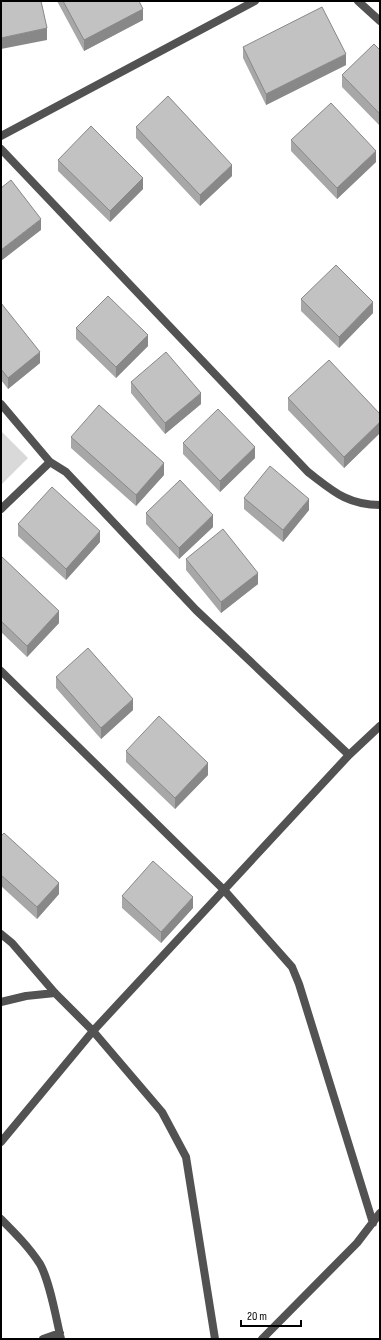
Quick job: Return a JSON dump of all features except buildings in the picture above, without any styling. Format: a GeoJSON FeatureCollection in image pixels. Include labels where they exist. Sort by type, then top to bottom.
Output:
{"type":"FeatureCollection","features":[{"type":"Feature","properties":{"kind":"street"},"geometry":{"type":"LineString","coordinates":[[1,136],[255,1]]}},
{"type":"Feature","properties":{"kind":"street"},"geometry":{"type":"LineString","coordinates":[[358,1],[380,22]]}},
{"type":"Feature","properties":{"kind":"street"},"geometry":{"type":"LineString","coordinates":[[1,149],[308,472],[340,496],[362,505],[380,505]]}},
{"type":"Feature","properties":{"kind":"street"},"geometry":{"type":"LineString","coordinates":[[1,404],[50,462],[66,472],[196,610],[349,755]]}},
{"type":"Feature","properties":{"kind":"street"},"geometry":{"type":"LineString","coordinates":[[1,509],[50,462]]}},
{"type":"Feature","properties":{"kind":"street"},"geometry":{"type":"LineString","coordinates":[[1,671],[224,890],[292,967],[299,984],[373,1222]]}},
{"type":"Feature","properties":{"kind":"street"},"geometry":{"type":"LineString","coordinates":[[1,1142],[93,1031],[349,755],[380,726]]}},
{"type":"Feature","properties":{"kind":"street"},"geometry":{"type":"LineString","coordinates":[[1,934],[12,943],[55,994],[93,1031],[162,1112],[186,1157],[215,1339]]}},
{"type":"Feature","properties":{"kind":"street"},"geometry":{"type":"LineString","coordinates":[[1,1002],[26,996],[55,994]]}},
{"type":"Feature","properties":{"kind":"street"},"geometry":{"type":"LineString","coordinates":[[262,1339],[356,1243],[380,1213]]}},
{"type":"Feature","properties":{"kind":"street"},"geometry":{"type":"LineString","coordinates":[[1,1219],[28,1247],[41,1265],[60,1336],[43,1339]]}},
{"type":"Feature","properties":{"kind":"shaded area"},"geometry":{"type":"Polygon","coordinates":[[[1,431],[28,458],[1,485],[1,431]]]}}]}
